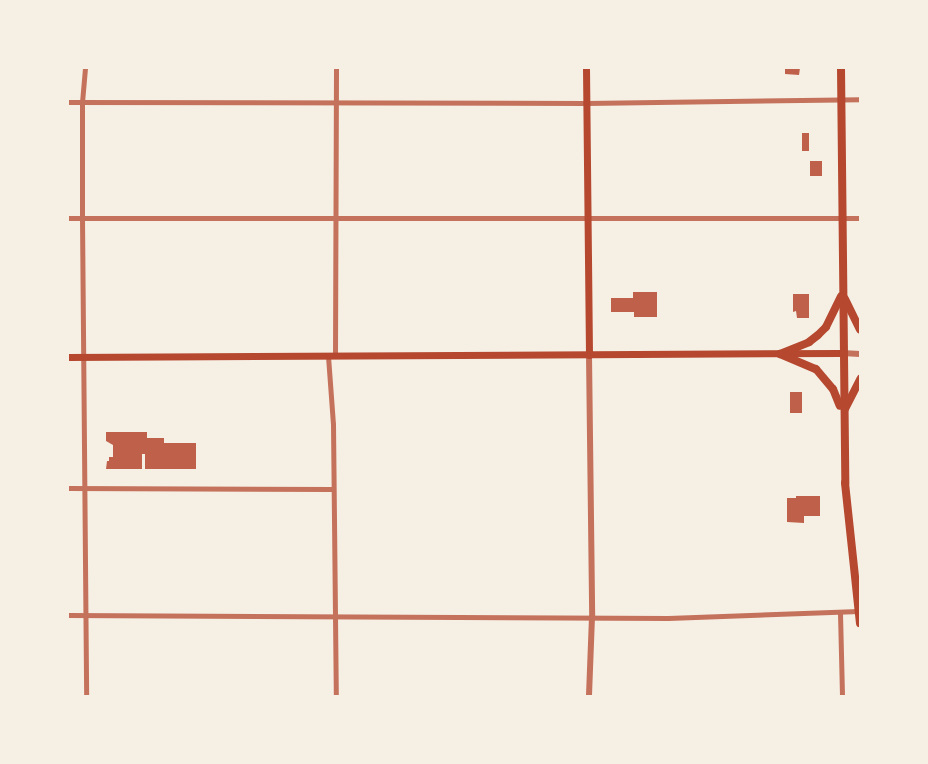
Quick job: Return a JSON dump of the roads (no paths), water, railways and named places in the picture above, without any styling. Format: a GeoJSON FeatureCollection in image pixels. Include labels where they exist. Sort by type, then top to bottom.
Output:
{"type":"FeatureCollection","features":[{"type":"Feature","properties":{"kind":"main road"},"geometry":{"type":"LineString","coordinates":[[586,68],[589,355]]}},
{"type":"Feature","properties":{"kind":"main road"},"geometry":{"type":"LineString","coordinates":[[841,68],[845,483],[861,623]]}},
{"type":"Feature","properties":{"kind":"main road"},"geometry":{"type":"LineString","coordinates":[[842,293],[861,330]]}},
{"type":"Feature","properties":{"kind":"main road"},"geometry":{"type":"LineString","coordinates":[[780,354],[818,335],[826,327],[842,293]]}},
{"type":"Feature","properties":{"kind":"main road"},"geometry":{"type":"LineString","coordinates":[[68,357],[842,353]]}},
{"type":"Feature","properties":{"kind":"main road"},"geometry":{"type":"LineString","coordinates":[[780,354],[816,369],[826,378],[843,415]]}},
{"type":"Feature","properties":{"kind":"main road"},"geometry":{"type":"LineString","coordinates":[[843,415],[861,379]]}},
{"type":"Feature","properties":{"kind":"street"},"geometry":{"type":"LineString","coordinates":[[85,68],[82,102],[82,218],[87,696]]}},
{"type":"Feature","properties":{"kind":"street"},"geometry":{"type":"LineString","coordinates":[[336,68],[332,356],[336,696]]}},
{"type":"Feature","properties":{"kind":"street"},"geometry":{"type":"LineString","coordinates":[[68,102],[586,103],[861,99]]}},
{"type":"Feature","properties":{"kind":"street"},"geometry":{"type":"LineString","coordinates":[[68,218],[861,218]]}},
{"type":"Feature","properties":{"kind":"street"},"geometry":{"type":"LineString","coordinates":[[842,353],[861,354]]}},
{"type":"Feature","properties":{"kind":"street"},"geometry":{"type":"LineString","coordinates":[[589,355],[592,617],[589,696]]}},
{"type":"Feature","properties":{"kind":"street"},"geometry":{"type":"LineString","coordinates":[[68,488],[332,489]]}},
{"type":"Feature","properties":{"kind":"street"},"geometry":{"type":"LineString","coordinates":[[68,615],[668,618],[858,611]]}},
{"type":"Feature","properties":{"kind":"street"},"geometry":{"type":"LineString","coordinates":[[840,613],[842,696]]}}]}
